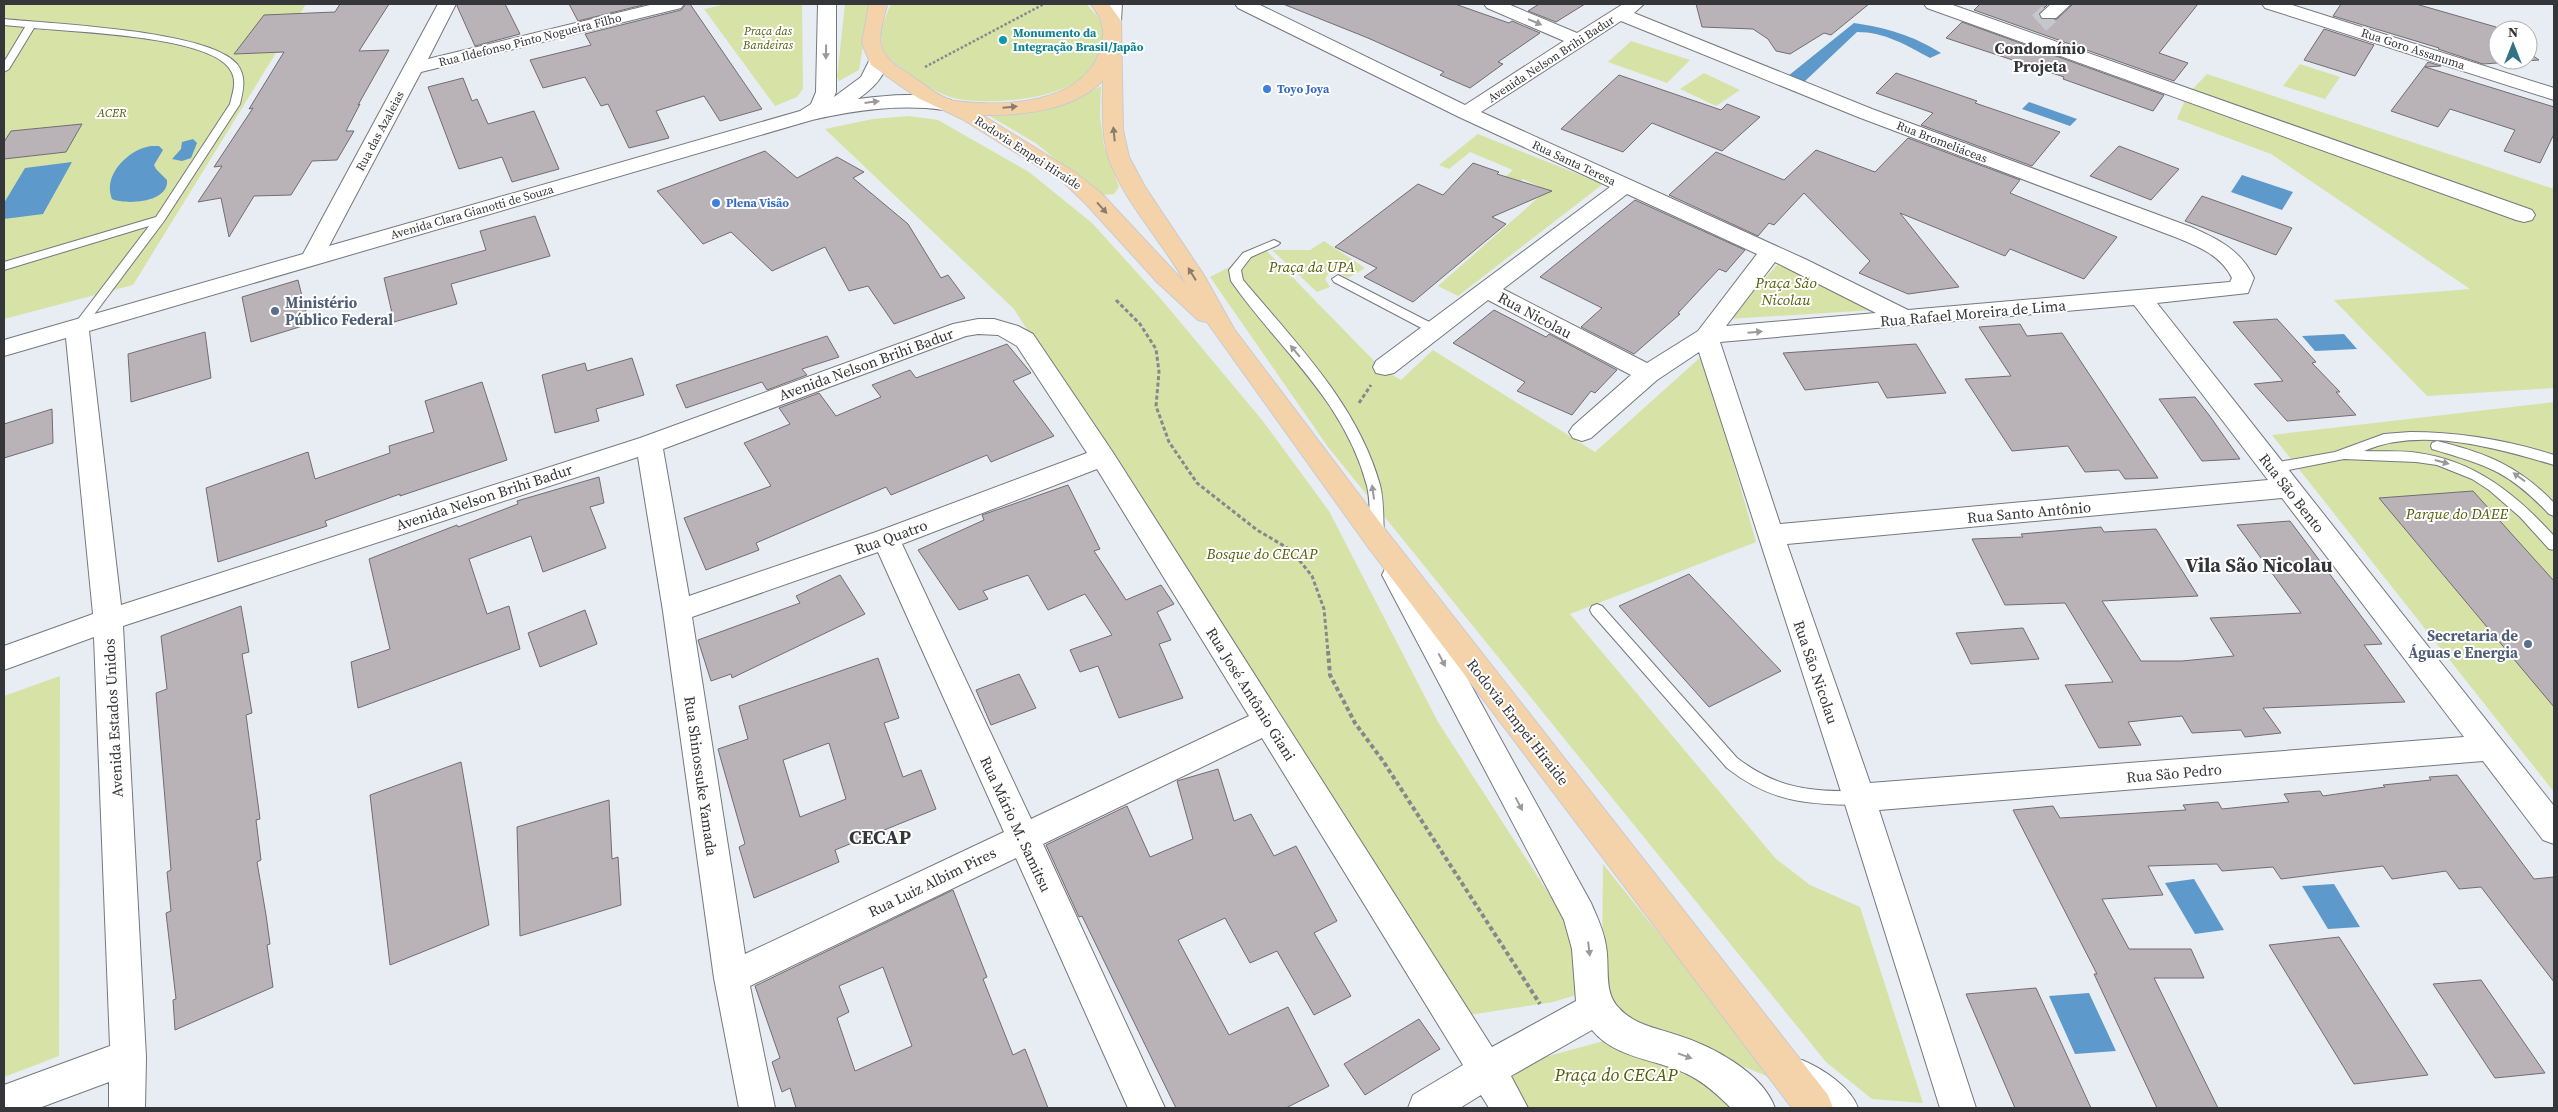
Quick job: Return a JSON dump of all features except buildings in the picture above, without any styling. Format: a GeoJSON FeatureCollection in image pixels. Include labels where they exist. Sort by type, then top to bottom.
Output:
{"type":"FeatureCollection","features":[{"type":"Feature","properties":{"kind":"main road"},"geometry":{"type":"LineString","coordinates":[[944,104],[965,108],[1000,108],[1036,103],[1072,93],[1084,87],[1100,70],[1113,21],[1100,4]]}},
{"type":"Feature","properties":{"kind":"main road"},"geometry":{"type":"LineString","coordinates":[[878,6],[871,44],[878,61]]}},
{"type":"Feature","properties":{"kind":"main road","name":"Rodovia Empei Hiraide"},"geometry":{"type":"LineString","coordinates":[[1113,21],[1113,130],[1119,156],[1134,187],[1194,277],[1224,332],[1378,540],[1815,1108]]}},
{"type":"Feature","properties":{"kind":"main road","name":"Rodovia Empei Hiraide"},"geometry":{"type":"LineString","coordinates":[[878,61],[903,80],[944,104],[968,115],[1082,187],[1165,277],[1224,332]]}},
{"type":"Feature","properties":{"kind":"street","name":"Rua das Azaleias"},"geometry":{"type":"LineString","coordinates":[[312,258],[447,4]]}},
{"type":"Feature","properties":{"kind":"street","name":"Rua Ildefonso Pinto Nogueira Filho"},"geometry":{"type":"LineString","coordinates":[[413,68],[675,4]]}},
{"type":"Feature","properties":{"kind":"street"},"geometry":{"type":"LineString","coordinates":[[815,113],[826,92],[828,4]]}},
{"type":"Feature","properties":{"kind":"street","name":"Rua Santa Teresa"},"geometry":{"type":"LineString","coordinates":[[1244,4],[1466,113],[1771,252],[1906,320]]}},
{"type":"Feature","properties":{"kind":"street"},"geometry":{"type":"LineString","coordinates":[[1493,4],[1577,40]]}},
{"type":"Feature","properties":{"kind":"street"},"geometry":{"type":"LineString","coordinates":[[1933,4],[2524,216]]}},
{"type":"Feature","properties":{"kind":"street","name":"Rua Goro Assanuma"},"geometry":{"type":"LineString","coordinates":[[2272,4],[2554,94]]}},
{"type":"Feature","properties":{"kind":"street","name":"Avenida Nelson Brihi Badur"},"geometry":{"type":"LineString","coordinates":[[1466,113],[1628,9]]}},
{"type":"Feature","properties":{"kind":"street","name":"Rua Bromeliáceas"},"geometry":{"type":"LineString","coordinates":[[1628,9],[1865,113],[2203,240],[2220,250],[2240,269],[2244,278],[2240,288]]}},
{"type":"Feature","properties":{"kind":"street"},"geometry":{"type":"LineString","coordinates":[[2023,36],[2050,14]]}},
{"type":"Feature","properties":{"kind":"street"},"geometry":{"type":"LineString","coordinates":[[815,113],[860,88],[874,73],[878,61]]}},
{"type":"Feature","properties":{"kind":"street","name":"Avenida Clara Gianotti de Souza"},"geometry":{"type":"LineString","coordinates":[[4,348],[77,329],[312,258],[815,113],[890,100],[918,100],[944,104]]}},
{"type":"Feature","properties":{"kind":"street","name":"Rua Nicolau"},"geometry":{"type":"LineString","coordinates":[[1624,186],[1487,290],[1648,374]]}},
{"type":"Feature","properties":{"kind":"street"},"geometry":{"type":"LineString","coordinates":[[1582,432],[1648,374],[1706,336],[1771,252]]}},
{"type":"Feature","properties":{"kind":"street","name":"Rua Rafael Moreira de Lima"},"geometry":{"type":"LineString","coordinates":[[1706,336],[1906,320],[2240,288]]}},
{"type":"Feature","properties":{"kind":"street"},"geometry":{"type":"LineString","coordinates":[[1385,367],[1487,290]]}},
{"type":"Feature","properties":{"kind":"street","name":"Rua São Bento"},"geometry":{"type":"LineString","coordinates":[[2141,298],[2554,830]]}},
{"type":"Feature","properties":{"kind":"street","name":"Rua José Antônio Giani"},"geometry":{"type":"LineString","coordinates":[[961,329],[980,326],[1000,328],[1012,331],[1025,340],[1103,457],[1510,1108]]}},
{"type":"Feature","properties":{"kind":"street","name":"Avenida Estados Unidos"},"geometry":{"type":"LineString","coordinates":[[77,329],[108,620],[128,1057],[127,1108]]}},
{"type":"Feature","properties":{"kind":"street","name":"Avenida Nelson Brihi Badur"},"geometry":{"type":"LineString","coordinates":[[4,658],[108,620],[649,444],[961,329]]}},
{"type":"Feature","properties":{"kind":"street","name":"Rua São Nicolau"},"geometry":{"type":"LineString","coordinates":[[1706,336],[1770,535],[1859,798],[1958,1108]]}},
{"type":"Feature","properties":{"kind":"street","name":"Rua Shinossuke Yamada"},"geometry":{"type":"LineString","coordinates":[[649,444],[677,611],[731,978],[757,1108]]}},
{"type":"Feature","properties":{"kind":"street","name":"Rua Quatro"},"geometry":{"type":"LineString","coordinates":[[677,611],[886,539],[1103,457]]}},
{"type":"Feature","properties":{"kind":"street","name":"Rua Santo Antônio"},"geometry":{"type":"LineString","coordinates":[[1770,535],[2281,478]]}},
{"type":"Feature","properties":{"kind":"street","name":"Rua Mário M. Samitsu"},"geometry":{"type":"LineString","coordinates":[[886,539],[1147,1108]]}},
{"type":"Feature","properties":{"kind":"street"},"geometry":{"type":"LineString","coordinates":[[1378,540],[1579,914],[1588,937],[1593,994],[1597,1008],[1607,1021],[1636,1039],[1699,1061],[1714,1069],[1757,1108]]}},
{"type":"Feature","properties":{"kind":"street","name":"Rua Luiz Albim Pires"},"geometry":{"type":"LineString","coordinates":[[731,978],[1268,721]]}},
{"type":"Feature","properties":{"kind":"street","name":"Rua São Pedro"},"geometry":{"type":"LineString","coordinates":[[1859,798],[2489,748]]}},
{"type":"Feature","properties":{"kind":"street"},"geometry":{"type":"LineString","coordinates":[[1426,1108],[1486,1071],[1597,1008]]}},
{"type":"Feature","properties":{"kind":"street"},"geometry":{"type":"LineString","coordinates":[[1774,1054],[1840,1108]]}},
{"type":"Feature","properties":{"kind":"street"},"geometry":{"type":"LineString","coordinates":[[4,1103],[128,1057]]}},
{"type":"Feature","properties":{"kind":"lane"},"geometry":{"type":"LineString","coordinates":[[4,22],[182,42],[207,48],[230,61],[239,75],[242,84],[235,104],[160,219],[77,329]]}},
{"type":"Feature","properties":{"kind":"lane"},"geometry":{"type":"LineString","coordinates":[[4,69],[31,25]]}},
{"type":"Feature","properties":{"kind":"lane"},"geometry":{"type":"LineString","coordinates":[[4,266],[160,219]]}},
{"type":"Feature","properties":{"kind":"lane"},"geometry":{"type":"LineString","coordinates":[[1274,243],[1247,254],[1235,270],[1238,281],[1305,363],[1345,421],[1361,453],[1373,486],[1378,540]]}},
{"type":"Feature","properties":{"kind":"lane"},"geometry":{"type":"LineString","coordinates":[[1338,279],[1433,329]]}},
{"type":"Feature","properties":{"kind":"lane"},"geometry":{"type":"LineString","coordinates":[[2281,478],[2390,438],[2416,437],[2490,443],[2528,450],[2554,460]]}},
{"type":"Feature","properties":{"kind":"lane"},"geometry":{"type":"LineString","coordinates":[[2375,458],[2377,443]]}},
{"type":"Feature","properties":{"kind":"lane"},"geometry":{"type":"LineString","coordinates":[[2377,443],[2424,444],[2485,458],[2525,480],[2554,510]]}},
{"type":"Feature","properties":{"kind":"lane"},"geometry":{"type":"LineString","coordinates":[[2344,454],[2375,458],[2428,459],[2445,462],[2480,477],[2510,498],[2554,545]]}},
{"type":"Feature","properties":{"kind":"lane"},"geometry":{"type":"LineString","coordinates":[[1597,610],[1732,763],[1748,777],[1772,789],[1796,797],[1859,798]]}},
{"type":"Feature","properties":{"kind":"path"},"geometry":{"type":"LineString","coordinates":[[903,80],[1044,4]]}},
{"type":"Feature","properties":{"kind":"path"},"geometry":{"type":"LineString","coordinates":[[1116,300],[1140,324],[1156,349],[1159,372],[1156,406],[1169,442],[1197,483],[1257,530],[1291,550],[1312,576],[1324,609],[1330,675],[1355,723],[1384,761],[1558,1030]]}},
{"type":"Feature","properties":{"kind":"green space","name":"ACER"},"geometry":{"type":"Polygon","coordinates":[[[4,4],[306,4],[133,285],[4,319],[4,4]]]}},
{"type":"Feature","properties":{"kind":"green space","name":"Praça das Bandeiras"},"geometry":{"type":"Polygon","coordinates":[[[727,4],[802,4],[803,89],[797,97],[775,106],[704,9],[727,4]]]}},
{"type":"Feature","properties":{"kind":"green space"},"geometry":{"type":"Polygon","coordinates":[[[845,4],[870,4],[859,70],[839,81],[837,77],[845,4]]]}},
{"type":"Feature","properties":{"kind":"green space"},"geometry":{"type":"Polygon","coordinates":[[[891,4],[1086,4],[1102,25],[1102,43],[1090,68],[1081,78],[1065,88],[1015,100],[963,100],[944,95],[933,89],[889,58],[882,46],[882,31],[891,4]]]}},
{"type":"Feature","properties":{"kind":"green space"},"geometry":{"type":"Polygon","coordinates":[[[1631,41],[1690,60],[1667,83],[1608,62],[1631,41]]]}},
{"type":"Feature","properties":{"kind":"green space"},"geometry":{"type":"Polygon","coordinates":[[[2300,64],[2340,77],[2325,99],[2283,86],[2300,64]]]}},
{"type":"Feature","properties":{"kind":"green space"},"geometry":{"type":"Polygon","coordinates":[[[1704,73],[1740,90],[1716,106],[1680,89],[1704,73]]]}},
{"type":"Feature","properties":{"kind":"green space"},"geometry":{"type":"Polygon","coordinates":[[[2207,74],[2554,189],[2554,388],[2427,396],[2334,300],[2470,289],[2271,154],[2177,119],[2187,95],[2207,74]]]}},
{"type":"Feature","properties":{"kind":"green space"},"geometry":{"type":"Polygon","coordinates":[[[1101,86],[1100,116],[1104,146],[1119,187],[1114,194],[1103,195],[1095,192],[1037,144],[988,115],[1018,113],[1047,108],[1074,99],[1101,86]]]}},
{"type":"Feature","properties":{"kind":"green space","name":"Bosque do CECAP"},"geometry":{"type":"Polygon","coordinates":[[[909,116],[938,120],[1029,172],[1092,223],[1161,299],[1262,420],[1329,511],[1438,722],[1578,939],[1576,995],[1553,1002],[1462,1016],[1014,309],[825,129],[873,119],[909,116]]]}},
{"type":"Feature","properties":{"kind":"green space"},"geometry":{"type":"Polygon","coordinates":[[[1478,134],[1603,184],[1458,296],[1438,286],[1547,190],[1523,179],[1506,194],[1493,188],[1513,170],[1470,152],[1449,169],[1439,165],[1478,134]]]}},
{"type":"Feature","properties":{"kind":"green space","name":"Praça da UPA"},"geometry":{"type":"Polygon","coordinates":[[[1324,241],[1365,268],[1348,278],[1339,273],[1328,274],[1325,279],[1330,287],[1317,292],[1272,250],[1310,250],[1324,241]]]}},
{"type":"Feature","properties":{"kind":"green space"},"geometry":{"type":"Polygon","coordinates":[[[1265,249],[1381,368],[1401,380],[1433,350],[1595,452],[1703,355],[1756,542],[1570,614],[1776,859],[1810,885],[1860,907],[1923,1103],[1872,1099],[1826,1062],[1328,447],[1210,277],[1265,249]]]}},
{"type":"Feature","properties":{"kind":"green space","name":"Praça São Nicolau"},"geometry":{"type":"Polygon","coordinates":[[[1781,261],[1874,310],[1727,319],[1781,261]]]}},
{"type":"Feature","properties":{"kind":"green space","name":"Parque do DAEE"},"geometry":{"type":"Polygon","coordinates":[[[2554,402],[2554,792],[2272,435],[2554,402]]]}},
{"type":"Feature","properties":{"kind":"green space"},"geometry":{"type":"Polygon","coordinates":[[[60,676],[59,1056],[4,1077],[4,696],[60,676]]]}},
{"type":"Feature","properties":{"kind":"green space"},"geometry":{"type":"Polygon","coordinates":[[[1603,864],[1742,1038],[1769,1077],[1614,1014],[1602,963],[1603,864]]]}},
{"type":"Feature","properties":{"kind":"green space","name":"Praça do CECAP"},"geometry":{"type":"Polygon","coordinates":[[[1611,1039],[1636,1044],[1725,1096],[1735,1108],[1524,1108],[1497,1070],[1611,1039]]]}},
{"type":"Feature","properties":{"kind":"water"},"geometry":{"type":"Polygon","coordinates":[[[1854,23],[1899,33],[1920,41],[1941,53],[1930,58],[1886,37],[1857,32],[1804,82],[1788,76],[1854,23]]]}},
{"type":"Feature","properties":{"kind":"water"},"geometry":{"type":"Polygon","coordinates":[[[2029,102],[2077,119],[2070,126],[2022,109],[2029,102]]]}},
{"type":"Feature","properties":{"kind":"water"},"geometry":{"type":"Polygon","coordinates":[[[193,139],[197,143],[191,158],[182,161],[172,159],[181,149],[182,142],[193,139]]]}},
{"type":"Feature","properties":{"kind":"water"},"geometry":{"type":"Polygon","coordinates":[[[151,146],[159,146],[163,150],[154,165],[167,180],[166,188],[161,194],[146,200],[127,202],[112,199],[110,190],[114,172],[134,152],[151,146]]]}},
{"type":"Feature","properties":{"kind":"water"},"geometry":{"type":"Polygon","coordinates":[[[72,162],[43,214],[4,219],[4,203],[25,168],[72,162]]]}},
{"type":"Feature","properties":{"kind":"water"},"geometry":{"type":"Polygon","coordinates":[[[2242,175],[2293,192],[2282,210],[2231,192],[2242,175]]]}},
{"type":"Feature","properties":{"kind":"water"},"geometry":{"type":"Polygon","coordinates":[[[2344,334],[2357,349],[2315,351],[2302,336],[2344,334]]]}},
{"type":"Feature","properties":{"kind":"water"},"geometry":{"type":"Polygon","coordinates":[[[2194,879],[2224,930],[2195,934],[2165,883],[2194,879]]]}},
{"type":"Feature","properties":{"kind":"water"},"geometry":{"type":"Polygon","coordinates":[[[2334,884],[2360,927],[2328,929],[2302,886],[2334,884]]]}},
{"type":"Feature","properties":{"kind":"water"},"geometry":{"type":"Polygon","coordinates":[[[2089,993],[2116,1051],[2075,1054],[2049,996],[2089,993]]]}},
{"type":"Feature","properties":{"kind":"tunnel"},"geometry":{"type":"LineString","coordinates":[[2039,23],[2049,14]]}},
{"type":"Feature","properties":{"kind":"place","name":"Monumento da Integração Brasil/Japão"},"geometry":{"type":"Point","coordinates":[1003,40]}},
{"type":"Feature","properties":{"kind":"place","name":"Toyo Joya"},"geometry":{"type":"Point","coordinates":[1267,89]}},
{"type":"Feature","properties":{"kind":"place","name":"Plena Visão"},"geometry":{"type":"Point","coordinates":[716,203]}},
{"type":"Feature","properties":{"kind":"place","name":"Ministério Público Federal"},"geometry":{"type":"Point","coordinates":[275,311]}},
{"type":"Feature","properties":{"kind":"place","name":"Secretaria de Águas e Energia"},"geometry":{"type":"Point","coordinates":[2528,644]}},
{"type":"Feature","properties":{"kind":"district","name":"Condomínio Projeta"},"geometry":{"type":"Point","coordinates":[2040,57]}},
{"type":"Feature","properties":{"kind":"district","name":"Vila São Nicolau"},"geometry":{"type":"Point","coordinates":[2259,565]}},
{"type":"Feature","properties":{"kind":"district","name":"CECAP"},"geometry":{"type":"Point","coordinates":[880,837]}}]}
